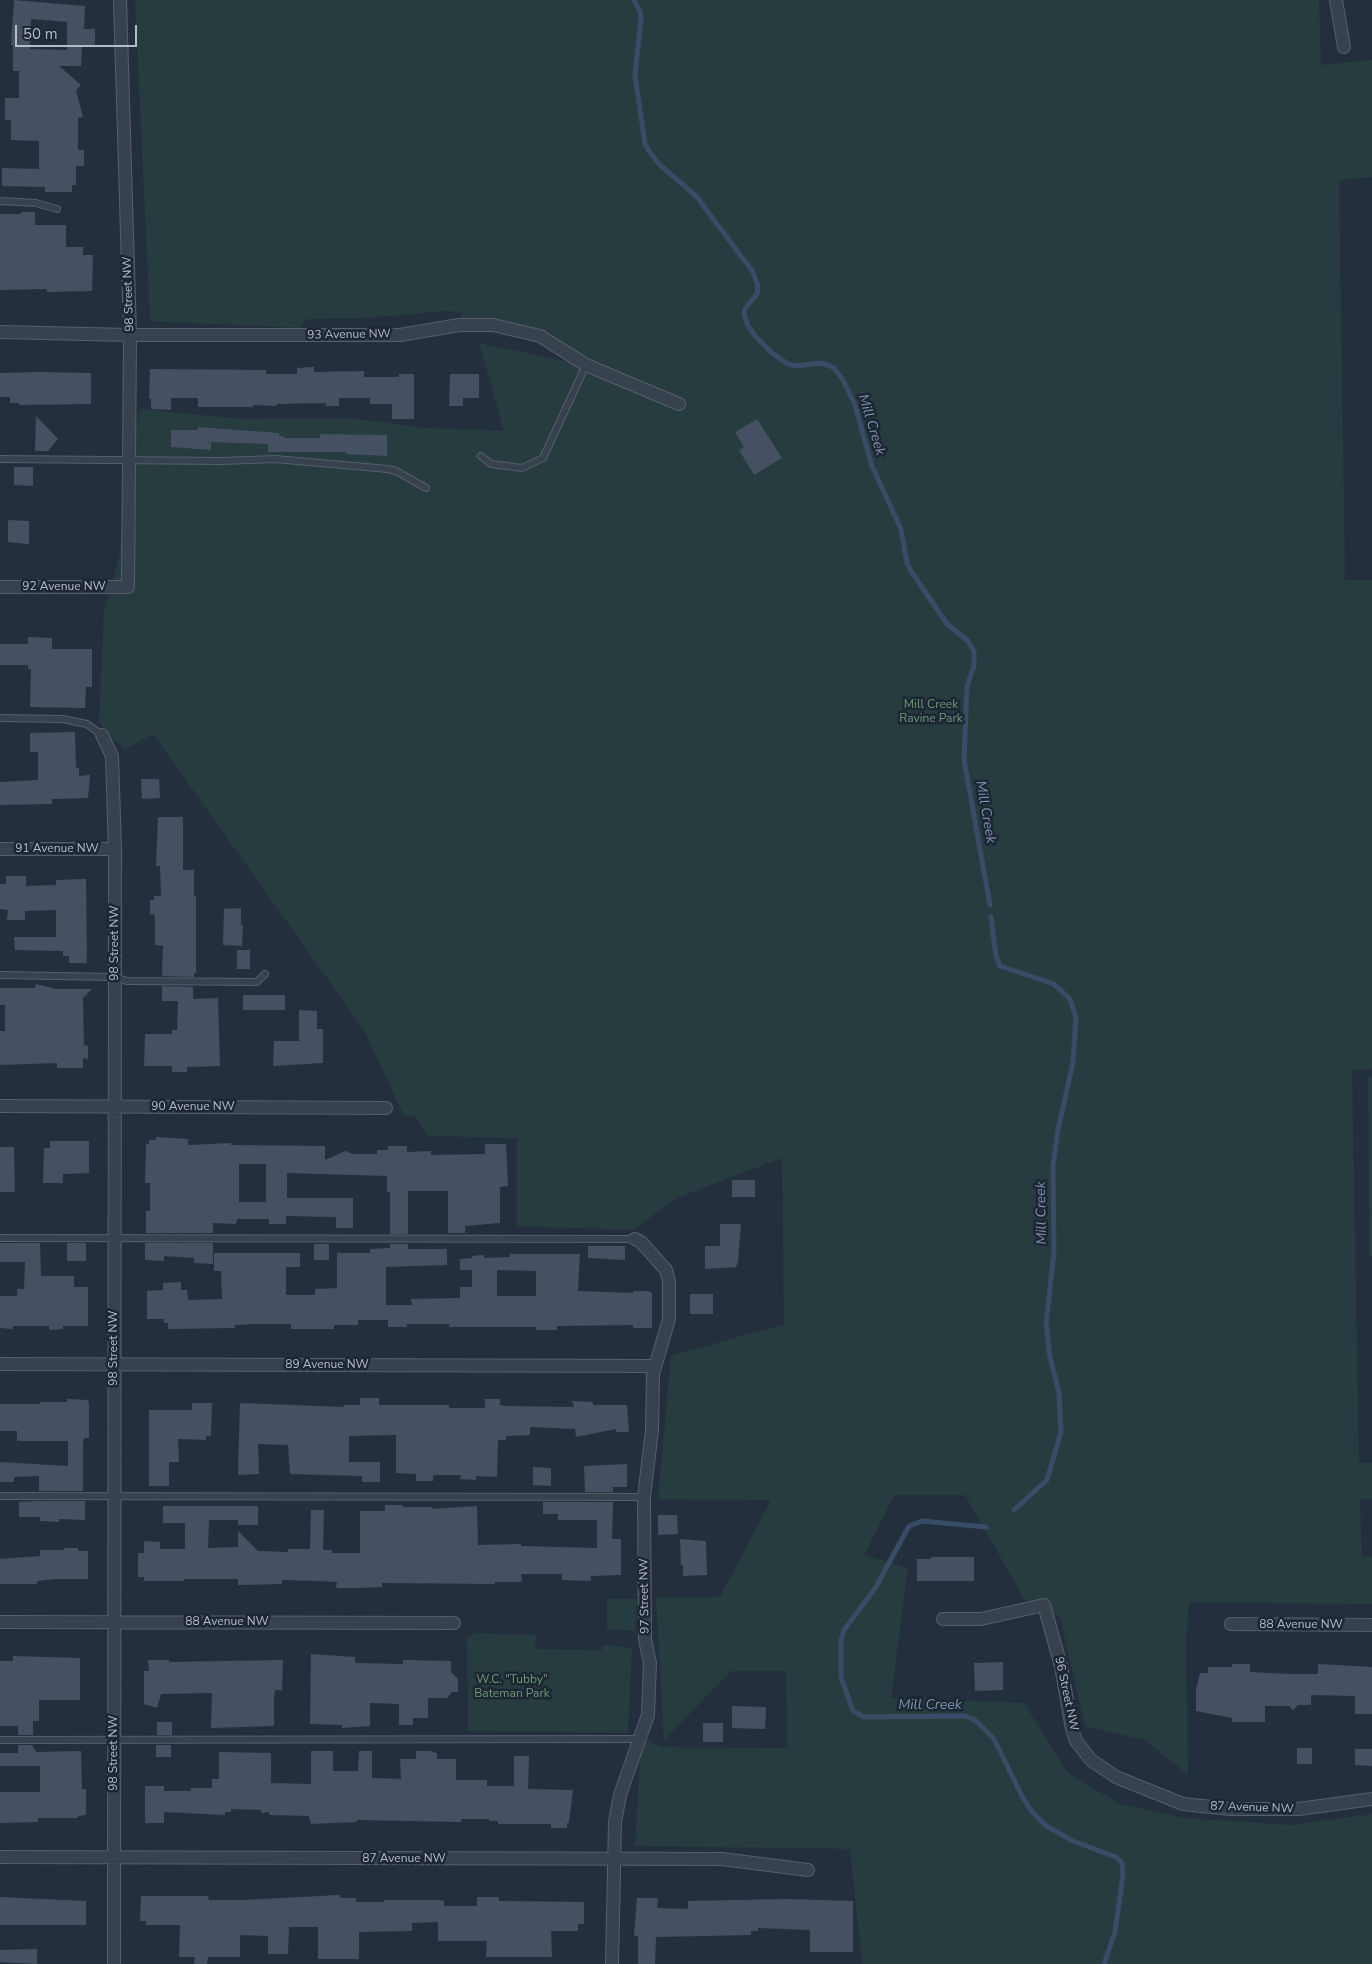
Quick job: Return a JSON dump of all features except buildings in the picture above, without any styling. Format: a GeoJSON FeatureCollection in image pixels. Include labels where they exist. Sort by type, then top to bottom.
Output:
{"type":"FeatureCollection","features":[{"type":"Feature","properties":{"kind":"street","name":"98 Street NW"},"geometry":{"type":"LineString","coordinates":[[120,0],[130,335],[128,587]]}},
{"type":"Feature","properties":{"kind":"street"},"geometry":{"type":"LineString","coordinates":[[1336,0],[1344,46]]}},
{"type":"Feature","properties":{"kind":"street","name":"93 Avenue NW"},"geometry":{"type":"LineString","coordinates":[[0,332],[130,335],[400,335],[459,325],[493,325],[540,336],[586,366],[679,404]]}},
{"type":"Feature","properties":{"kind":"street","name":"92 Avenue NW"},"geometry":{"type":"LineString","coordinates":[[0,587],[128,587]]}},
{"type":"Feature","properties":{"kind":"street","name":"98 Street NW"},"geometry":{"type":"LineString","coordinates":[[102,735],[112,756],[115,849],[114,1964]]}},
{"type":"Feature","properties":{"kind":"street","name":"91 Avenue NW"},"geometry":{"type":"LineString","coordinates":[[0,849],[115,849]]}},
{"type":"Feature","properties":{"kind":"street","name":"90 Avenue NW"},"geometry":{"type":"LineString","coordinates":[[0,1106],[386,1108]]}},
{"type":"Feature","properties":{"kind":"street","name":"97 Street NW"},"geometry":{"type":"LineString","coordinates":[[612,1964],[614,1822],[617,1807],[648,1715],[650,1663],[645,1639],[644,1497],[652,1430],[654,1366],[668,1325],[669,1281],[662,1264],[635,1239]]}},
{"type":"Feature","properties":{"kind":"street","name":"89 Avenue NW"},"geometry":{"type":"LineString","coordinates":[[0,1364],[654,1366]]}},
{"type":"Feature","properties":{"kind":"street","name":"96 Street NW"},"geometry":{"type":"LineString","coordinates":[[943,1619],[980,1619],[1044,1605],[1061,1666],[1072,1729],[1076,1741],[1083,1752],[1102,1768],[1134,1785]]}},
{"type":"Feature","properties":{"kind":"street","name":"88 Avenue NW"},"geometry":{"type":"LineString","coordinates":[[0,1622],[454,1623]]}},
{"type":"Feature","properties":{"kind":"street","name":"88 Avenue NW"},"geometry":{"type":"LineString","coordinates":[[1231,1624],[1372,1625]]}},
{"type":"Feature","properties":{"kind":"street","name":"87 Avenue NW"},"geometry":{"type":"LineString","coordinates":[[1134,1785],[1183,1804],[1231,1809],[1299,1809],[1372,1799]]}},
{"type":"Feature","properties":{"kind":"street","name":"87 Avenue NW"},"geometry":{"type":"LineString","coordinates":[[0,1857],[730,1860],[808,1870]]}},
{"type":"Feature","properties":{"kind":"lane"},"geometry":{"type":"LineString","coordinates":[[0,201],[36,203],[57,209]]}},
{"type":"Feature","properties":{"kind":"lane"},"geometry":{"type":"LineString","coordinates":[[481,456],[491,464],[522,468],[543,458],[586,366]]}},
{"type":"Feature","properties":{"kind":"lane"},"geometry":{"type":"LineString","coordinates":[[0,459],[275,460],[388,469],[396,471],[426,488]]}},
{"type":"Feature","properties":{"kind":"lane"},"geometry":{"type":"LineString","coordinates":[[0,718],[63,719],[87,724],[102,735]]}},
{"type":"Feature","properties":{"kind":"lane"},"geometry":{"type":"LineString","coordinates":[[0,975],[115,977],[127,981],[257,982],[265,974]]}},
{"type":"Feature","properties":{"kind":"lane"},"geometry":{"type":"LineString","coordinates":[[0,1238],[635,1239]]}},
{"type":"Feature","properties":{"kind":"lane"},"geometry":{"type":"LineString","coordinates":[[0,1496],[644,1497]]}},
{"type":"Feature","properties":{"kind":"lane"},"geometry":{"type":"LineString","coordinates":[[0,1740],[641,1738]]}},
{"type":"Feature","properties":{"kind":"green space","name":"Mill Creek Ravine Park"},"geometry":{"type":"Polygon","coordinates":[[[135,0],[1319,0],[1321,65],[1372,60],[1372,177],[1339,180],[1345,580],[1372,580],[1372,1069],[1352,1070],[1359,1463],[1372,1463],[1372,1499],[1360,1499],[1362,1556],[1372,1557],[1372,1604],[1189,1602],[1186,1643],[1188,1775],[1145,1740],[1085,1726],[1060,1617],[1026,1602],[965,1495],[894,1495],[864,1555],[908,1568],[891,1698],[1024,1703],[1068,1773],[1120,1804],[1184,1818],[1292,1825],[1372,1814],[1372,1964],[862,1964],[850,1849],[635,1846],[641,1739],[663,1747],[787,1748],[786,1671],[731,1671],[664,1740],[656,1598],[720,1597],[771,1500],[658,1499],[671,1356],[784,1324],[782,1158],[679,1197],[632,1230],[517,1226],[517,1138],[428,1136],[415,1117],[404,1116],[364,1030],[153,734],[124,750],[99,722],[104,612],[119,558],[128,459],[140,409],[243,419],[348,418],[426,428],[504,431],[479,343],[584,365],[540,336],[459,325],[462,312],[443,311],[367,318],[307,319],[300,328],[150,321],[135,0]]]}},
{"type":"Feature","properties":{"kind":"green space"},"geometry":{"type":"Polygon","coordinates":[[[1368,1077],[1372,1077],[1372,1256],[1369,1256],[1368,1077]]]}},
{"type":"Feature","properties":{"kind":"green space"},"geometry":{"type":"Polygon","coordinates":[[[607,1599],[637,1599],[635,1631],[607,1629],[607,1599]]]}},
{"type":"Feature","properties":{"kind":"green space","name":"W.C. \"Tubby\" Bateman Park"},"geometry":{"type":"Polygon","coordinates":[[[475,1633],[536,1635],[535,1649],[602,1650],[603,1645],[632,1648],[628,1733],[468,1731],[467,1638],[475,1633]]]}},
{"type":"Feature","properties":{"kind":"waterway","name":"Mill Creek"},"geometry":{"type":"LineString","coordinates":[[634,0],[640,11],[641,18],[635,75],[645,144],[659,164],[696,196],[753,272],[758,286],[757,294],[745,309],[744,314],[748,326],[755,336],[771,352],[788,364],[796,366],[820,363],[828,365],[834,368],[843,380],[855,405],[872,466],[901,529],[907,563],[947,624],[968,641],[974,651],[974,666],[967,686],[964,760],[990,905]]}},
{"type":"Feature","properties":{"kind":"waterway","name":"Mill Creek"},"geometry":{"type":"LineString","coordinates":[[991,917],[996,956],[1000,966],[1054,984],[1070,999],[1076,1018],[1073,1062],[1058,1130],[1053,1165],[1054,1252],[1046,1323],[1050,1357],[1059,1393],[1061,1432],[1047,1480],[1014,1510]]}},
{"type":"Feature","properties":{"kind":"waterway","name":"Mill Creek"},"geometry":{"type":"LineString","coordinates":[[986,1527],[922,1521],[909,1526],[876,1587],[844,1630],[841,1641],[841,1677],[853,1711],[864,1717],[965,1716],[975,1720],[994,1739],[1023,1798],[1032,1812],[1045,1825],[1073,1841],[1116,1857],[1122,1863],[1123,1875],[1115,1932],[1104,1964]]}}]}
